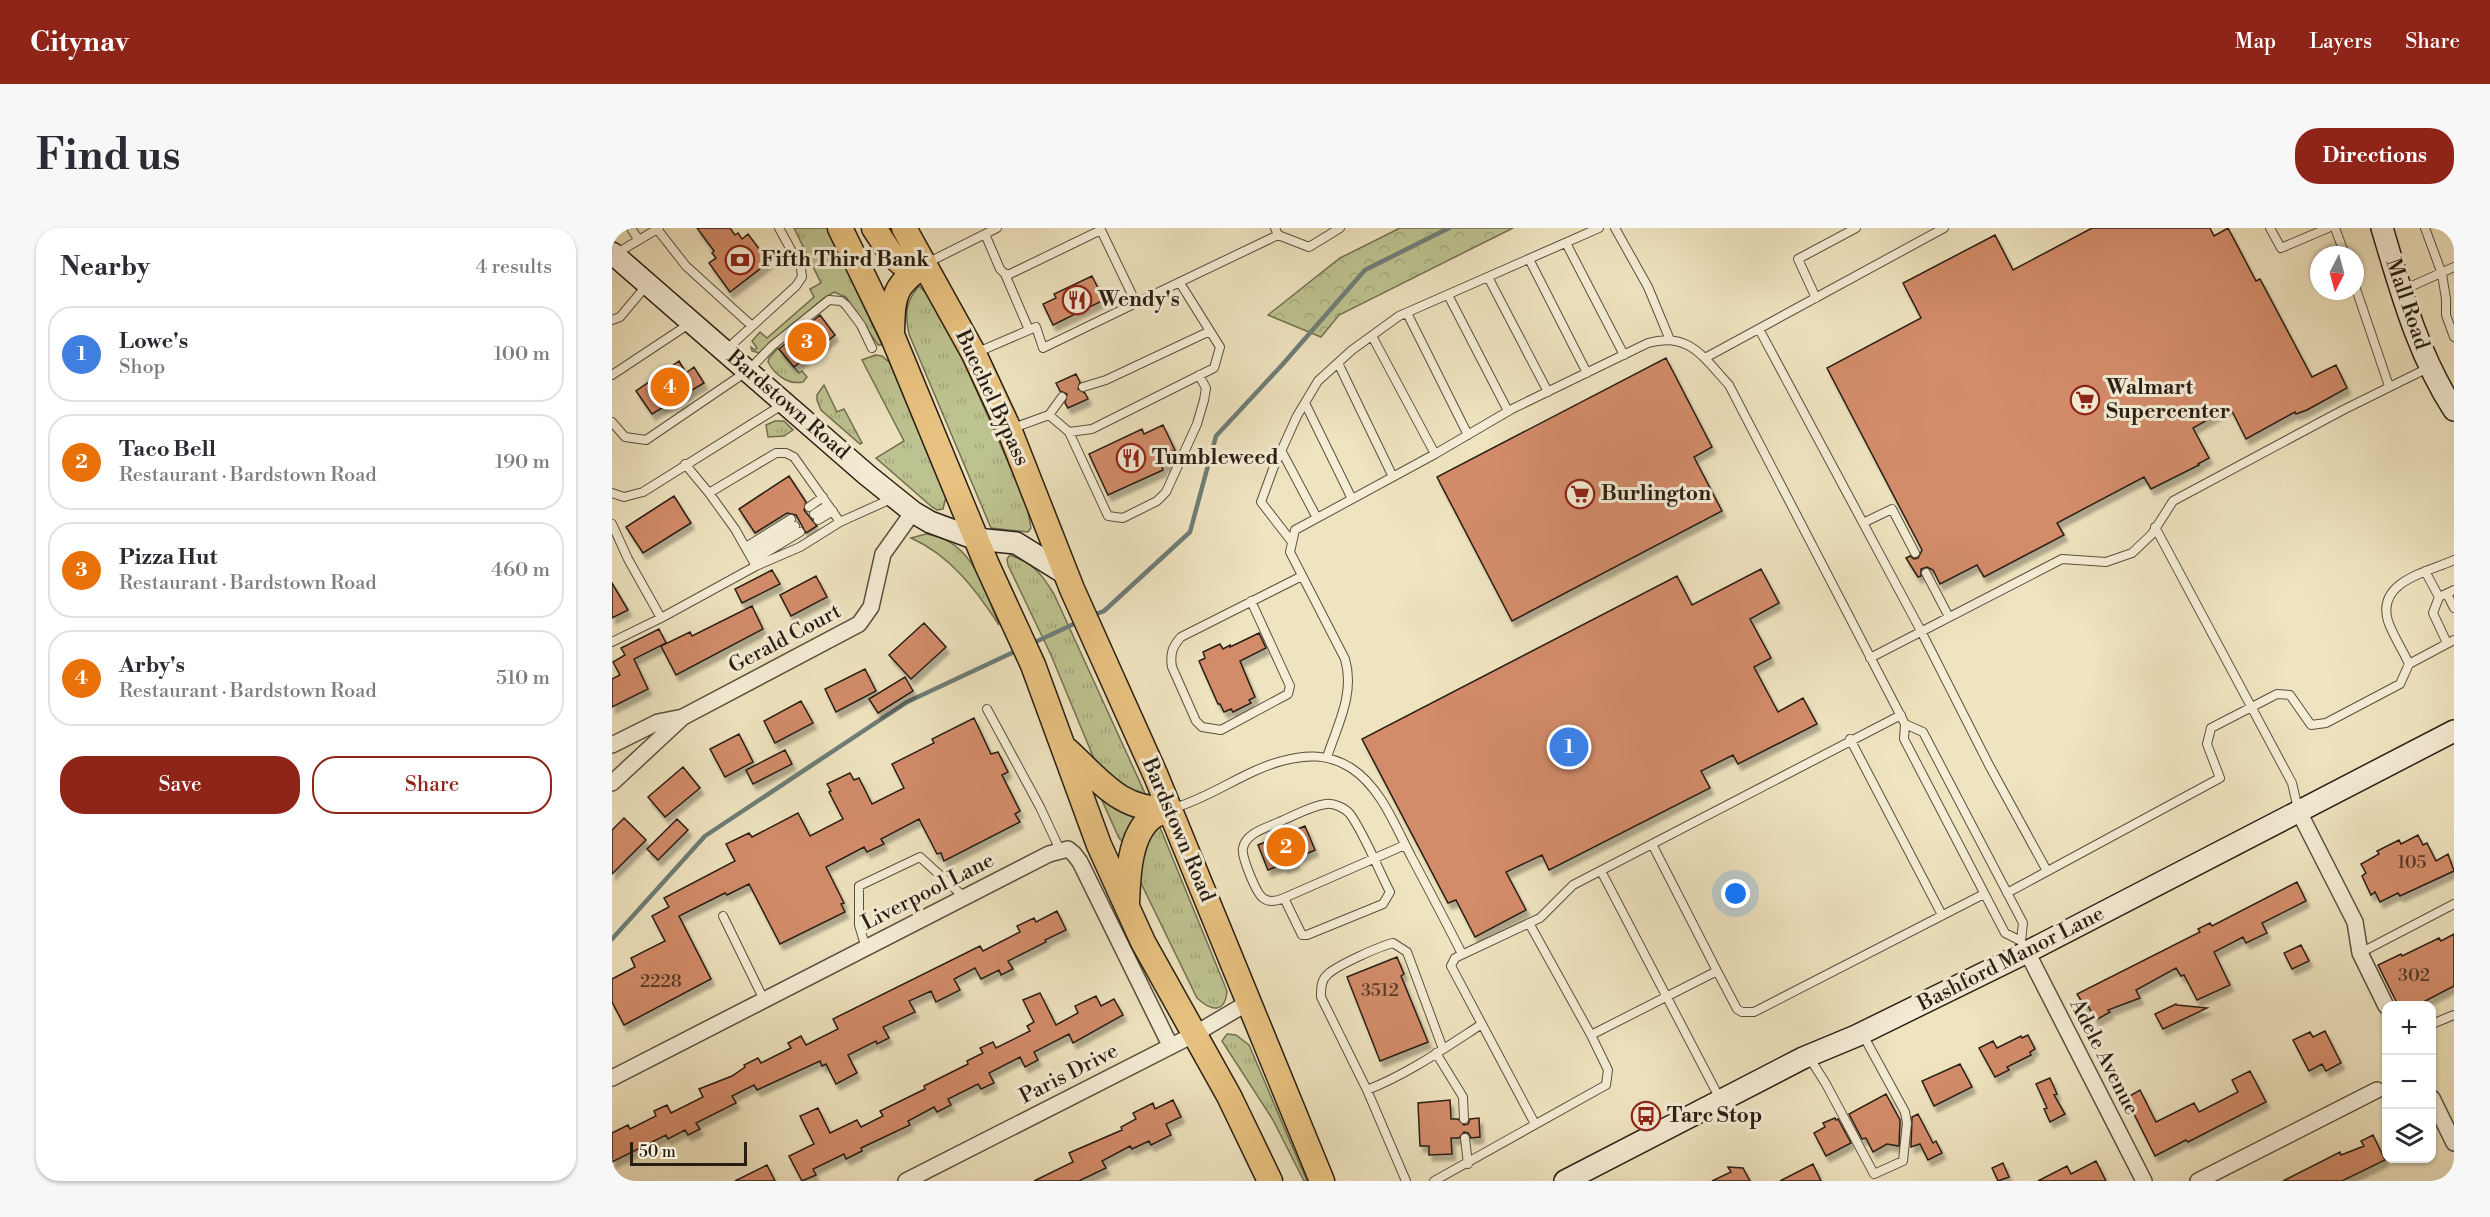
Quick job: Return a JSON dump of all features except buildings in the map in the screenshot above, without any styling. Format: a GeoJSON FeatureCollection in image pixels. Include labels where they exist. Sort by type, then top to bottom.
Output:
{"type":"FeatureCollection","features":[{"type":"Feature","properties":{"kind":"main road"},"geometry":{"type":"LineString","coordinates":[[840,228],[892,334],[976,538],[1033,665],[1099,845],[1126,906],[1143,942],[1228,1096],[1270,1181]]}},
{"type":"Feature","properties":{"kind":"main road"},"geometry":{"type":"LineString","coordinates":[[874,228],[901,263],[925,264]]}},
{"type":"Feature","properties":{"kind":"main road","name":"Buechel Bypass"},"geometry":{"type":"LineString","coordinates":[[904,228],[974,354],[1009,429],[1069,581]]}},
{"type":"Feature","properties":{"kind":"main road"},"geometry":{"type":"LineString","coordinates":[[892,334],[892,310],[897,288],[909,275],[925,264]]}},
{"type":"Feature","properties":{"kind":"main road","name":"Bardstown Road"},"geometry":{"type":"LineString","coordinates":[[1069,581],[1169,809],[1322,1181]]}},
{"type":"Feature","properties":{"kind":"main road"},"geometry":{"type":"LineString","coordinates":[[1063,747],[1125,802],[1149,810],[1169,809]]}},
{"type":"Feature","properties":{"kind":"main road"},"geometry":{"type":"LineString","coordinates":[[1126,906],[1130,860],[1142,829],[1152,817],[1169,809]]}},
{"type":"Feature","properties":{"kind":"street","name":"Mall Road"},"geometry":{"type":"LineString","coordinates":[[2382,228],[2411,321],[2436,383],[2454,410]]}},
{"type":"Feature","properties":{"kind":"street","name":"Bardstown Road"},"geometry":{"type":"LineString","coordinates":[[613,254],[913,512],[930,522],[976,538],[1016,543],[1069,581]]}},
{"type":"Feature","properties":{"kind":"street","name":"Gerald Court"},"geometry":{"type":"LineString","coordinates":[[612,783],[683,717],[848,632],[859,624],[871,607],[883,554],[913,512]]}},
{"type":"Feature","properties":{"kind":"street","name":"Gerald Court"},"geometry":{"type":"LineString","coordinates":[[612,745],[658,722],[683,717]]}},
{"type":"Feature","properties":{"kind":"street","name":"Bashford Manor Lane"},"geometry":{"type":"LineString","coordinates":[[1565,1181],[1808,1056],[1862,1033],[2024,947],[2454,731]]}},
{"type":"Feature","properties":{"kind":"street"},"geometry":{"type":"LineString","coordinates":[[2298,810],[2355,922],[2360,953],[2384,1001]]}},
{"type":"Feature","properties":{"kind":"street"},"geometry":{"type":"LineString","coordinates":[[1060,850],[1068,849],[1080,862],[1170,1045]]}},
{"type":"Feature","properties":{"kind":"street","name":"Liverpool Lane"},"geometry":{"type":"LineString","coordinates":[[612,1078],[1060,850]]}},
{"type":"Feature","properties":{"kind":"street","name":"Adele Avenue"},"geometry":{"type":"LineString","coordinates":[[2024,947],[2144,1181]]}},
{"type":"Feature","properties":{"kind":"street","name":"Paris Drive"},"geometry":{"type":"LineString","coordinates":[[906,1181],[1193,1035],[1250,1002]]}},
{"type":"Feature","properties":{"kind":"street"},"geometry":{"type":"LineString","coordinates":[[2198,1181],[2377,1090]]}},
{"type":"Feature","properties":{"kind":"street"},"geometry":{"type":"LineString","coordinates":[[2436,1104],[2450,1123],[2454,1143]]}},
{"type":"Feature","properties":{"kind":"lane"},"geometry":{"type":"LineString","coordinates":[[631,228],[638,239]]}},
{"type":"Feature","properties":{"kind":"lane"},"geometry":{"type":"LineString","coordinates":[[726,350],[796,286],[802,277],[801,268],[779,228]]}},
{"type":"Feature","properties":{"kind":"lane"},"geometry":{"type":"LineString","coordinates":[[925,264],[982,233],[997,228]]}},
{"type":"Feature","properties":{"kind":"lane"},"geometry":{"type":"LineString","coordinates":[[974,354],[1036,327],[1043,348],[1180,283],[1277,231],[1309,247],[1340,228]]}},
{"type":"Feature","properties":{"kind":"lane"},"geometry":{"type":"LineString","coordinates":[[1292,542],[1261,502],[1281,450],[1318,381],[1372,336],[1407,313],[1599,228]]}},
{"type":"Feature","properties":{"kind":"lane"},"geometry":{"type":"LineString","coordinates":[[1615,228],[1648,286],[1670,340]]}},
{"type":"Feature","properties":{"kind":"lane"},"geometry":{"type":"LineString","coordinates":[[1816,298],[1798,259],[1856,228]]}},
{"type":"Feature","properties":{"kind":"lane"},"geometry":{"type":"LineString","coordinates":[[1705,358],[1944,228]]}},
{"type":"Feature","properties":{"kind":"lane"},"geometry":{"type":"LineString","coordinates":[[2270,228],[2281,248],[2328,228]]}},
{"type":"Feature","properties":{"kind":"lane"},"geometry":{"type":"LineString","coordinates":[[2335,228],[2341,246]]}},
{"type":"Feature","properties":{"kind":"lane"},"geometry":{"type":"LineString","coordinates":[[2426,228],[2442,274],[2446,315],[2454,338]]}},
{"type":"Feature","properties":{"kind":"lane"},"geometry":{"type":"LineString","coordinates":[[613,254],[658,229],[686,266],[752,326]]}},
{"type":"Feature","properties":{"kind":"lane"},"geometry":{"type":"LineString","coordinates":[[1005,274],[1010,274],[1100,229],[1136,303]]}},
{"type":"Feature","properties":{"kind":"lane"},"geometry":{"type":"LineString","coordinates":[[982,233],[1000,269],[1005,274],[1029,330]]}},
{"type":"Feature","properties":{"kind":"lane"},"geometry":{"type":"LineString","coordinates":[[1566,243],[1624,355]]}},
{"type":"Feature","properties":{"kind":"lane"},"geometry":{"type":"LineString","coordinates":[[1529,259],[1587,373]]}},
{"type":"Feature","properties":{"kind":"lane"},"geometry":{"type":"LineString","coordinates":[[2401,291],[2454,267]]}},
{"type":"Feature","properties":{"kind":"lane"},"geometry":{"type":"LineString","coordinates":[[1488,277],[1548,392]]}},
{"type":"Feature","properties":{"kind":"lane"},"geometry":{"type":"LineString","coordinates":[[1069,432],[1092,429],[1214,368],[1220,347],[1180,283]]}},
{"type":"Feature","properties":{"kind":"lane"},"geometry":{"type":"LineString","coordinates":[[612,320],[620,317],[648,284]]}},
{"type":"Feature","properties":{"kind":"lane"},"geometry":{"type":"LineString","coordinates":[[1448,295],[1508,411]]}},
{"type":"Feature","properties":{"kind":"lane"},"geometry":{"type":"LineString","coordinates":[[612,422],[625,436],[646,440],[749,370],[772,346],[829,300],[835,299],[846,305],[861,325],[872,348]]}},
{"type":"Feature","properties":{"kind":"lane"},"geometry":{"type":"LineString","coordinates":[[2360,300],[2389,386]]}},
{"type":"Feature","properties":{"kind":"lane"},"geometry":{"type":"LineString","coordinates":[[1407,313],[1468,435]]}},
{"type":"Feature","properties":{"kind":"lane"},"geometry":{"type":"LineString","coordinates":[[612,375],[693,322]]}},
{"type":"Feature","properties":{"kind":"lane"},"geometry":{"type":"LineString","coordinates":[[1759,329],[2047,871]]}},
{"type":"Feature","properties":{"kind":"lane"},"geometry":{"type":"LineString","coordinates":[[1083,387],[1106,380],[1210,331]]}},
{"type":"Feature","properties":{"kind":"lane"},"geometry":{"type":"LineString","coordinates":[[1372,336],[1435,454]]}},
{"type":"Feature","properties":{"kind":"lane"},"geometry":{"type":"LineString","coordinates":[[1328,757],[1346,700],[1350,684],[1349,673],[1345,659],[1290,552],[1295,530],[1435,454],[1508,411],[1648,343],[1664,339],[1670,340],[1695,347],[1729,385],[1905,724],[1904,740],[1984,894],[2005,933],[2024,947]]}},
{"type":"Feature","properties":{"kind":"lane"},"geometry":{"type":"LineString","coordinates":[[1338,363],[1393,477]]}},
{"type":"Feature","properties":{"kind":"lane"},"geometry":{"type":"LineString","coordinates":[[1870,657],[2062,559],[2106,562],[2126,556],[2145,543],[2173,501],[2389,386],[2430,367]]}},
{"type":"Feature","properties":{"kind":"lane"},"geometry":{"type":"LineString","coordinates":[[1049,415],[1069,432],[1108,516],[1123,518],[1157,501],[1166,492],[1197,424],[1204,400],[1206,388],[1199,375]]}},
{"type":"Feature","properties":{"kind":"lane"},"geometry":{"type":"LineString","coordinates":[[1009,429],[1049,415],[1062,397]]}},
{"type":"Feature","properties":{"kind":"lane"},"geometry":{"type":"LineString","coordinates":[[612,493],[624,497],[634,496],[786,402]]}},
{"type":"Feature","properties":{"kind":"lane"},"geometry":{"type":"LineString","coordinates":[[1305,403],[1352,499]]}},
{"type":"Feature","properties":{"kind":"lane"},"geometry":{"type":"LineString","coordinates":[[1281,450],[1317,518]]}},
{"type":"Feature","properties":{"kind":"lane"},"geometry":{"type":"LineString","coordinates":[[709,493],[776,453],[786,453],[794,457],[840,522]]}},
{"type":"Feature","properties":{"kind":"lane"},"geometry":{"type":"LineString","coordinates":[[685,464],[709,493],[751,557]]}},
{"type":"Feature","properties":{"kind":"lane"},"geometry":{"type":"LineString","coordinates":[[823,497],[813,514],[831,508]]}},
{"type":"Feature","properties":{"kind":"lane"},"geometry":{"type":"LineString","coordinates":[[751,557],[800,547],[840,522],[896,497]]}},
{"type":"Feature","properties":{"kind":"lane"},"geometry":{"type":"LineString","coordinates":[[1863,523],[1892,510],[1916,553]]}},
{"type":"Feature","properties":{"kind":"lane"},"geometry":{"type":"LineString","coordinates":[[612,524],[628,559],[661,618]]}},
{"type":"Feature","properties":{"kind":"lane"},"geometry":{"type":"LineString","coordinates":[[612,642],[661,618],[795,526],[751,557]]}},
{"type":"Feature","properties":{"kind":"lane"},"geometry":{"type":"LineString","coordinates":[[2155,527],[2253,706],[2292,783],[2298,810]]}},
{"type":"Feature","properties":{"kind":"lane"},"geometry":{"type":"LineString","coordinates":[[2409,664],[2390,626],[2387,609],[2392,593],[2404,580],[2454,560]]}},
{"type":"Feature","properties":{"kind":"lane"},"geometry":{"type":"LineString","coordinates":[[2426,571],[2447,594],[2454,608]]}},
{"type":"Feature","properties":{"kind":"lane"},"geometry":{"type":"LineString","coordinates":[[1926,573],[1949,617]]}},
{"type":"Feature","properties":{"kind":"lane"},"geometry":{"type":"LineString","coordinates":[[1251,601],[1288,679],[1290,686],[1288,694],[1227,728],[1216,730],[1203,728],[1196,721],[1172,667],[1171,651],[1181,637],[1251,601],[1302,576]]}},
{"type":"Feature","properties":{"kind":"lane"},"geometry":{"type":"LineString","coordinates":[[2007,893],[2220,778],[2206,744],[2211,728],[2277,694],[2290,695],[2311,725],[2326,723],[2400,684],[2409,664],[2451,641],[2433,613],[2447,594]]}},
{"type":"Feature","properties":{"kind":"lane"},"geometry":{"type":"LineString","coordinates":[[987,709],[1040,807],[1060,850]]}},
{"type":"Feature","properties":{"kind":"lane"},"geometry":{"type":"LineString","coordinates":[[1534,1124],[1451,966],[1455,958],[1540,918],[1573,885],[1900,715]]}},
{"type":"Feature","properties":{"kind":"lane"},"geometry":{"type":"LineString","coordinates":[[1905,724],[1923,732],[2023,923],[2024,947]]}},
{"type":"Feature","properties":{"kind":"lane"},"geometry":{"type":"LineString","coordinates":[[1851,739],[1942,915]]}},
{"type":"Feature","properties":{"kind":"lane"},"geometry":{"type":"LineString","coordinates":[[1169,809],[1190,803],[1281,761],[1314,755],[1328,757],[1350,767],[1369,785],[1390,816],[1462,954]]}},
{"type":"Feature","properties":{"kind":"lane"},"geometry":{"type":"LineString","coordinates":[[1284,898],[1302,935],[1307,935],[1383,904],[1390,892],[1374,859],[1350,813],[1338,806],[1327,804],[1313,807],[1257,832],[1247,839],[1242,849],[1244,860],[1260,896],[1268,901],[1284,898],[1374,859],[1405,845]]}},
{"type":"Feature","properties":{"kind":"lane"},"geometry":{"type":"LineString","coordinates":[[1652,844],[1716,971],[1737,1009],[1742,1012],[1754,1012],[1984,894]]}},
{"type":"Feature","properties":{"kind":"lane"},"geometry":{"type":"LineString","coordinates":[[866,948],[858,925],[859,886],[920,857],[964,897]]}},
{"type":"Feature","properties":{"kind":"lane"},"geometry":{"type":"LineString","coordinates":[[1601,871],[1721,1101]]}},
{"type":"Feature","properties":{"kind":"lane"},"geometry":{"type":"LineString","coordinates":[[2360,953],[2454,904]]}},
{"type":"Feature","properties":{"kind":"lane"},"geometry":{"type":"LineString","coordinates":[[723,916],[764,1000]]}},
{"type":"Feature","properties":{"kind":"lane"},"geometry":{"type":"LineString","coordinates":[[1434,1181],[1606,1085],[1608,1070],[1529,922]]}},
{"type":"Feature","properties":{"kind":"lane"},"geometry":{"type":"LineString","coordinates":[[1406,1181],[1367,1090],[1321,997],[1321,984],[1328,974],[1383,946],[1393,944],[1407,952],[1440,1051],[1463,1097],[1464,1119]]}},
{"type":"Feature","properties":{"kind":"lane"},"geometry":{"type":"LineString","coordinates":[[1591,1035],[1716,971]]}},
{"type":"Feature","properties":{"kind":"lane"},"geometry":{"type":"LineString","coordinates":[[2436,1022],[2454,1015]]}},
{"type":"Feature","properties":{"kind":"lane"},"geometry":{"type":"LineString","coordinates":[[1367,1090],[1389,1082],[1482,1024]]}},
{"type":"Feature","properties":{"kind":"lane"},"geometry":{"type":"LineString","coordinates":[[1808,1056],[1826,1084],[1874,1174],[1903,1161],[1907,1123],[1905,1112],[1862,1033]]}},
{"type":"Feature","properties":{"kind":"lane"},"geometry":{"type":"LineString","coordinates":[[1465,1138],[1468,1164]]}},
{"type":"Feature","properties":{"kind":"green space"},"geometry":{"type":"Polygon","coordinates":[[[794,228],[827,228],[882,345],[878,345],[846,297],[834,292],[759,353],[752,351],[751,347],[755,350],[757,348],[752,341],[760,332],[767,338],[814,297],[810,289],[821,283],[794,228]]]}},
{"type":"Feature","properties":{"kind":"green space"},"geometry":{"type":"Polygon","coordinates":[[[1400,228],[1513,228],[1339,315],[1321,337],[1268,315],[1340,258],[1400,228]]]}},
{"type":"Feature","properties":{"kind":"green space"},"geometry":{"type":"Polygon","coordinates":[[[919,286],[927,294],[963,360],[1027,505],[1031,528],[1028,532],[991,528],[909,334],[907,308],[919,286]]]}},
{"type":"Feature","properties":{"kind":"green space"},"geometry":{"type":"Polygon","coordinates":[[[778,348],[799,373],[802,371],[807,377],[803,382],[787,380],[771,367],[768,362],[769,358],[778,348]]]}},
{"type":"Feature","properties":{"kind":"green space"},"geometry":{"type":"Polygon","coordinates":[[[875,355],[882,356],[890,363],[946,497],[943,509],[937,510],[932,507],[876,458],[904,441],[862,360],[875,355]]]}},
{"type":"Feature","properties":{"kind":"green space"},"geometry":{"type":"Polygon","coordinates":[[[824,385],[837,412],[844,409],[862,443],[860,444],[821,410],[817,395],[824,385]]]}},
{"type":"Feature","properties":{"kind":"green space"},"geometry":{"type":"Polygon","coordinates":[[[775,421],[784,421],[793,430],[784,436],[768,437],[766,425],[775,421]]]}},
{"type":"Feature","properties":{"kind":"green space"},"geometry":{"type":"Polygon","coordinates":[[[926,534],[942,538],[966,556],[982,582],[999,625],[981,599],[950,564],[925,545],[911,538],[926,534]]]}},
{"type":"Feature","properties":{"kind":"green space"},"geometry":{"type":"Polygon","coordinates":[[[1010,555],[1036,570],[1054,594],[1148,800],[1146,803],[1097,766],[1051,655],[1008,565],[1007,559],[1010,555]]]}},
{"type":"Feature","properties":{"kind":"green space"},"geometry":{"type":"Polygon","coordinates":[[[1096,787],[1137,815],[1123,842],[1119,838],[1096,787]]]}},
{"type":"Feature","properties":{"kind":"green space"},"geometry":{"type":"Polygon","coordinates":[[[1159,825],[1227,991],[1221,1007],[1213,1008],[1197,998],[1140,881],[1140,866],[1144,851],[1159,825]]]}},
{"type":"Feature","properties":{"kind":"green space"},"geometry":{"type":"Polygon","coordinates":[[[1227,1034],[1236,1035],[1249,1045],[1307,1181],[1304,1181],[1273,1120],[1222,1041],[1227,1034]]]}},
{"type":"Feature","properties":{"kind":"waterway"},"geometry":{"type":"LineString","coordinates":[[1091,616],[1104,611],[1190,532],[1216,436],[1365,270],[1449,228]]}},
{"type":"Feature","properties":{"kind":"waterway"},"geometry":{"type":"LineString","coordinates":[[1031,644],[1078,622]]}},
{"type":"Feature","properties":{"kind":"waterway"},"geometry":{"type":"LineString","coordinates":[[612,939],[705,836],[907,702],[1018,650]]}},
{"type":"Feature","properties":{"kind":"place","name":"Fifth Third Bank"},"geometry":{"type":"Point","coordinates":[740,260]}},
{"type":"Feature","properties":{"kind":"place","name":"Wendy's"},"geometry":{"type":"Point","coordinates":[1077,300]}},
{"type":"Feature","properties":{"kind":"place","name":"Pizza Hut"},"geometry":{"type":"Point","coordinates":[807,342]}},
{"type":"Feature","properties":{"kind":"place","name":"Arby's"},"geometry":{"type":"Point","coordinates":[670,387]}},
{"type":"Feature","properties":{"kind":"place","name":"Walmart Supercenter"},"geometry":{"type":"Point","coordinates":[2085,400]}},
{"type":"Feature","properties":{"kind":"place","name":"Tumbleweed"},"geometry":{"type":"Point","coordinates":[1131,458]}},
{"type":"Feature","properties":{"kind":"place","name":"Burlington"},"geometry":{"type":"Point","coordinates":[1580,494]}},
{"type":"Feature","properties":{"kind":"place","name":"Lowe's"},"geometry":{"type":"Point","coordinates":[1569,747]}},
{"type":"Feature","properties":{"kind":"place","name":"Taco Bell"},"geometry":{"type":"Point","coordinates":[1286,847]}},
{"type":"Feature","properties":{"kind":"place","name":"Tarc Stop"},"geometry":{"type":"Point","coordinates":[1646,1116]}}]}
